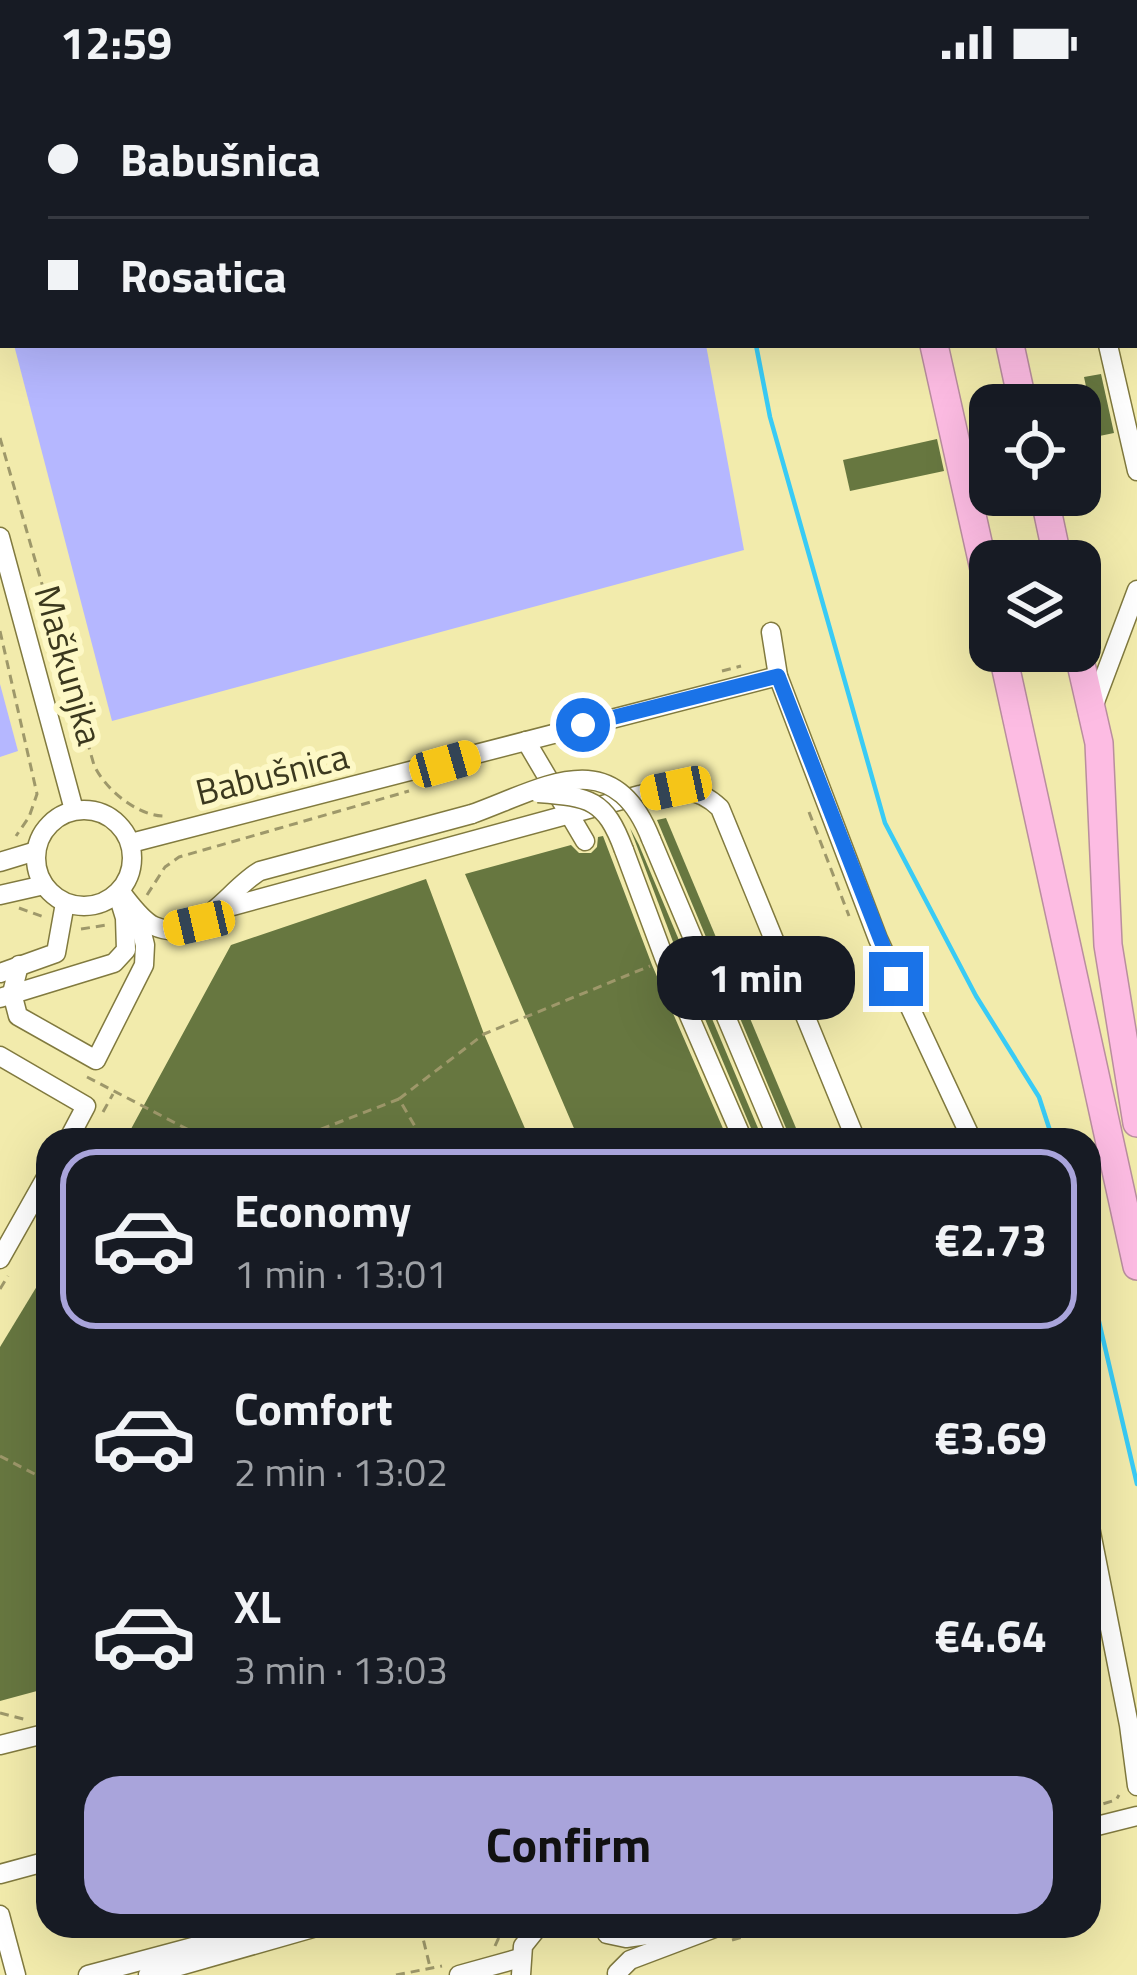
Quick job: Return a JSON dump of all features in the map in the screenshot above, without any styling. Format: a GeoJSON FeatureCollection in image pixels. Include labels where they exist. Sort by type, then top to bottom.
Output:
{"type":"FeatureCollection","features":[{"type":"Feature","properties":{"kind":"highway"},"geometry":{"type":"LineString","coordinates":[[935,348],[978,540]]}},
{"type":"Feature","properties":{"kind":"highway"},"geometry":{"type":"LineString","coordinates":[[1011,348],[1018,384]]}},
{"type":"Feature","properties":{"kind":"highway"},"geometry":{"type":"LineString","coordinates":[[1007,672],[1137,1265]]}},
{"type":"Feature","properties":{"kind":"highway"},"geometry":{"type":"LineString","coordinates":[[1083,672],[1099,743],[1108,945],[1137,1123]]}},
{"type":"Feature","properties":{"kind":"street"},"geometry":{"type":"LineString","coordinates":[[1109,348],[1137,471]]}},
{"type":"Feature","properties":{"kind":"street","name":"Maškunjka"},"geometry":{"type":"LineString","coordinates":[[0,537],[74,810]]}},
{"type":"Feature","properties":{"kind":"street"},"geometry":{"type":"LineString","coordinates":[[1092,712],[1137,590]]}},
{"type":"Feature","properties":{"kind":"street"},"geometry":{"type":"LineString","coordinates":[[771,632],[778,676],[878,939],[966,1128]]}},
{"type":"Feature","properties":{"kind":"street","name":"Babušnica"},"geometry":{"type":"LineString","coordinates":[[131,843],[778,676]]}},
{"type":"Feature","properties":{"kind":"street"},"geometry":{"type":"LineString","coordinates":[[526,741],[585,841]]}},
{"type":"Feature","properties":{"kind":"street"},"geometry":{"type":"LineString","coordinates":[[118,893],[140,904],[153,926],[173,929],[199,923],[260,871],[472,814],[566,780],[593,777],[619,787],[637,806],[773,1128]]}},
{"type":"Feature","properties":{"kind":"street"},"geometry":{"type":"LineString","coordinates":[[214,911],[676,788],[706,796],[720,808],[851,1128]]}},
{"type":"Feature","properties":{"kind":"street"},"geometry":{"type":"LineString","coordinates":[[531,792],[578,796],[610,816],[737,1128]]}},
{"type":"Feature","properties":{"kind":"street"},"geometry":{"type":"LineString","coordinates":[[74,810],[102,813],[124,830],[131,843],[132,869],[118,893],[92,906],[65,903],[44,885],[35,863],[49,825],[74,810]]}},
{"type":"Feature","properties":{"kind":"street"},"geometry":{"type":"LineString","coordinates":[[0,862],[36,851]]}},
{"type":"Feature","properties":{"kind":"street"},"geometry":{"type":"LineString","coordinates":[[5,902],[44,885]]}},
{"type":"Feature","properties":{"kind":"street"},"geometry":{"type":"LineString","coordinates":[[6,995],[114,963],[126,950],[118,893]]}},
{"type":"Feature","properties":{"kind":"street"},"geometry":{"type":"LineString","coordinates":[[0,973],[56,953],[65,903]]}},
{"type":"Feature","properties":{"kind":"street"},"geometry":{"type":"LineString","coordinates":[[6,995],[18,1016],[96,1060],[143,964],[140,904]]}},
{"type":"Feature","properties":{"kind":"street"},"geometry":{"type":"LineString","coordinates":[[6,995],[20,965]]}},
{"type":"Feature","properties":{"kind":"street"},"geometry":{"type":"LineString","coordinates":[[0,1056],[86,1106],[74,1128]]}},
{"type":"Feature","properties":{"kind":"street"},"geometry":{"type":"LineString","coordinates":[[0,1259],[36,1195]]}},
{"type":"Feature","properties":{"kind":"street"},"geometry":{"type":"LineString","coordinates":[[1101,1583],[1137,1786]]}},
{"type":"Feature","properties":{"kind":"street"},"geometry":{"type":"LineString","coordinates":[[3,1742],[36,1731]]}},
{"type":"Feature","properties":{"kind":"street"},"geometry":{"type":"LineString","coordinates":[[1101,1825],[1137,1816]]}},
{"type":"Feature","properties":{"kind":"street"},"geometry":{"type":"LineString","coordinates":[[0,1874],[36,1864]]}},
{"type":"Feature","properties":{"kind":"street"},"geometry":{"type":"LineString","coordinates":[[0,1915],[16,1975]]}},
{"type":"Feature","properties":{"kind":"street"},"geometry":{"type":"LineString","coordinates":[[88,1975],[226,1938]]}},
{"type":"Feature","properties":{"kind":"street"},"geometry":{"type":"LineString","coordinates":[[148,1975],[278,1938]]}},
{"type":"Feature","properties":{"kind":"street"},"geometry":{"type":"LineString","coordinates":[[459,1975],[521,1967],[532,1938]]}},
{"type":"Feature","properties":{"kind":"street"},"geometry":{"type":"LineString","coordinates":[[608,1938],[617,1974]]}},
{"type":"Feature","properties":{"kind":"street"},"geometry":{"type":"LineString","coordinates":[[617,1974],[630,1960],[688,1938]]}},
{"type":"Feature","properties":{"kind":"path"},"geometry":{"type":"LineString","coordinates":[[0,438],[80,723],[100,778],[142,810],[167,816]]}},
{"type":"Feature","properties":{"kind":"path"},"geometry":{"type":"LineString","coordinates":[[0,631],[37,794],[29,817],[12,841]]}},
{"type":"Feature","properties":{"kind":"path"},"geometry":{"type":"LineString","coordinates":[[140,904],[165,867],[179,857],[409,791]]}},
{"type":"Feature","properties":{"kind":"path"},"geometry":{"type":"LineString","coordinates":[[5,902],[48,918]]}},
{"type":"Feature","properties":{"kind":"path"},"geometry":{"type":"LineString","coordinates":[[75,930],[115,924]]}},
{"type":"Feature","properties":{"kind":"path"},"geometry":{"type":"LineString","coordinates":[[324,1128],[399,1099],[484,1034],[665,960]]}},
{"type":"Feature","properties":{"kind":"path"},"geometry":{"type":"LineString","coordinates":[[76,1070],[185,1128]]}},
{"type":"Feature","properties":{"kind":"path"},"geometry":{"type":"LineString","coordinates":[[399,1099],[416,1128]]}},
{"type":"Feature","properties":{"kind":"path"},"geometry":{"type":"LineString","coordinates":[[0,1456],[36,1475]]}},
{"type":"Feature","properties":{"kind":"path"},"geometry":{"type":"LineString","coordinates":[[0,1713],[36,1725]]}},
{"type":"Feature","properties":{"kind":"path"},"geometry":{"type":"LineString","coordinates":[[1101,1805],[1117,1800]]}},
{"type":"Feature","properties":{"kind":"path"},"geometry":{"type":"LineString","coordinates":[[423,1938],[431,1968]]}},
{"type":"Feature","properties":{"kind":"shaded area"},"geometry":{"type":"Polygon","coordinates":[[[15,348],[707,348],[744,550],[112,721],[15,348]]]}},
{"type":"Feature","properties":{"kind":"shaded area"},"geometry":{"type":"Polygon","coordinates":[[[0,684],[18,751],[0,757],[0,684]]]}},
{"type":"Feature","properties":{"kind":"building"},"geometry":{"type":"Polygon","coordinates":[[[1101,374],[1114,433],[1101,436],[1101,384],[1086,384],[1084,377],[1101,374]]]}},
{"type":"Feature","properties":{"kind":"building"},"geometry":{"type":"Polygon","coordinates":[[[937,439],[944,471],[850,491],[843,460],[937,439]]]}},
{"type":"Feature","properties":{"kind":"building"},"geometry":{"type":"Polygon","coordinates":[[[666,818],[796,1128],[786,1128],[657,820],[666,818]]]}},
{"type":"Feature","properties":{"kind":"building"},"geometry":{"type":"Polygon","coordinates":[[[630,828],[758,1128],[751,1128],[630,828]]]}},
{"type":"Feature","properties":{"kind":"building"},"geometry":{"type":"Polygon","coordinates":[[[603,836],[652,965],[723,1128],[574,1128],[465,874],[571,845],[579,853],[591,853],[603,836]]]}},
{"type":"Feature","properties":{"kind":"building"},"geometry":{"type":"Polygon","coordinates":[[[426,879],[525,1128],[132,1128],[231,945],[426,879]]]}},
{"type":"Feature","properties":{"kind":"building"},"geometry":{"type":"Polygon","coordinates":[[[36,1288],[36,1691],[0,1701],[0,1347],[36,1288]]]}},
{"type":"Feature","properties":{"kind":"waterway"},"geometry":{"type":"LineString","coordinates":[[757,348],[770,417],[885,823],[976,996],[1039,1097],[1049,1128]]}},
{"type":"Feature","properties":{"kind":"waterway"},"geometry":{"type":"LineString","coordinates":[[1101,1330],[1137,1484]]}},
{"type":"Feature","properties":{"kind":"route"},"geometry":{"type":"LineString","coordinates":[[583,725],[778,676],[896,979]]}}]}
